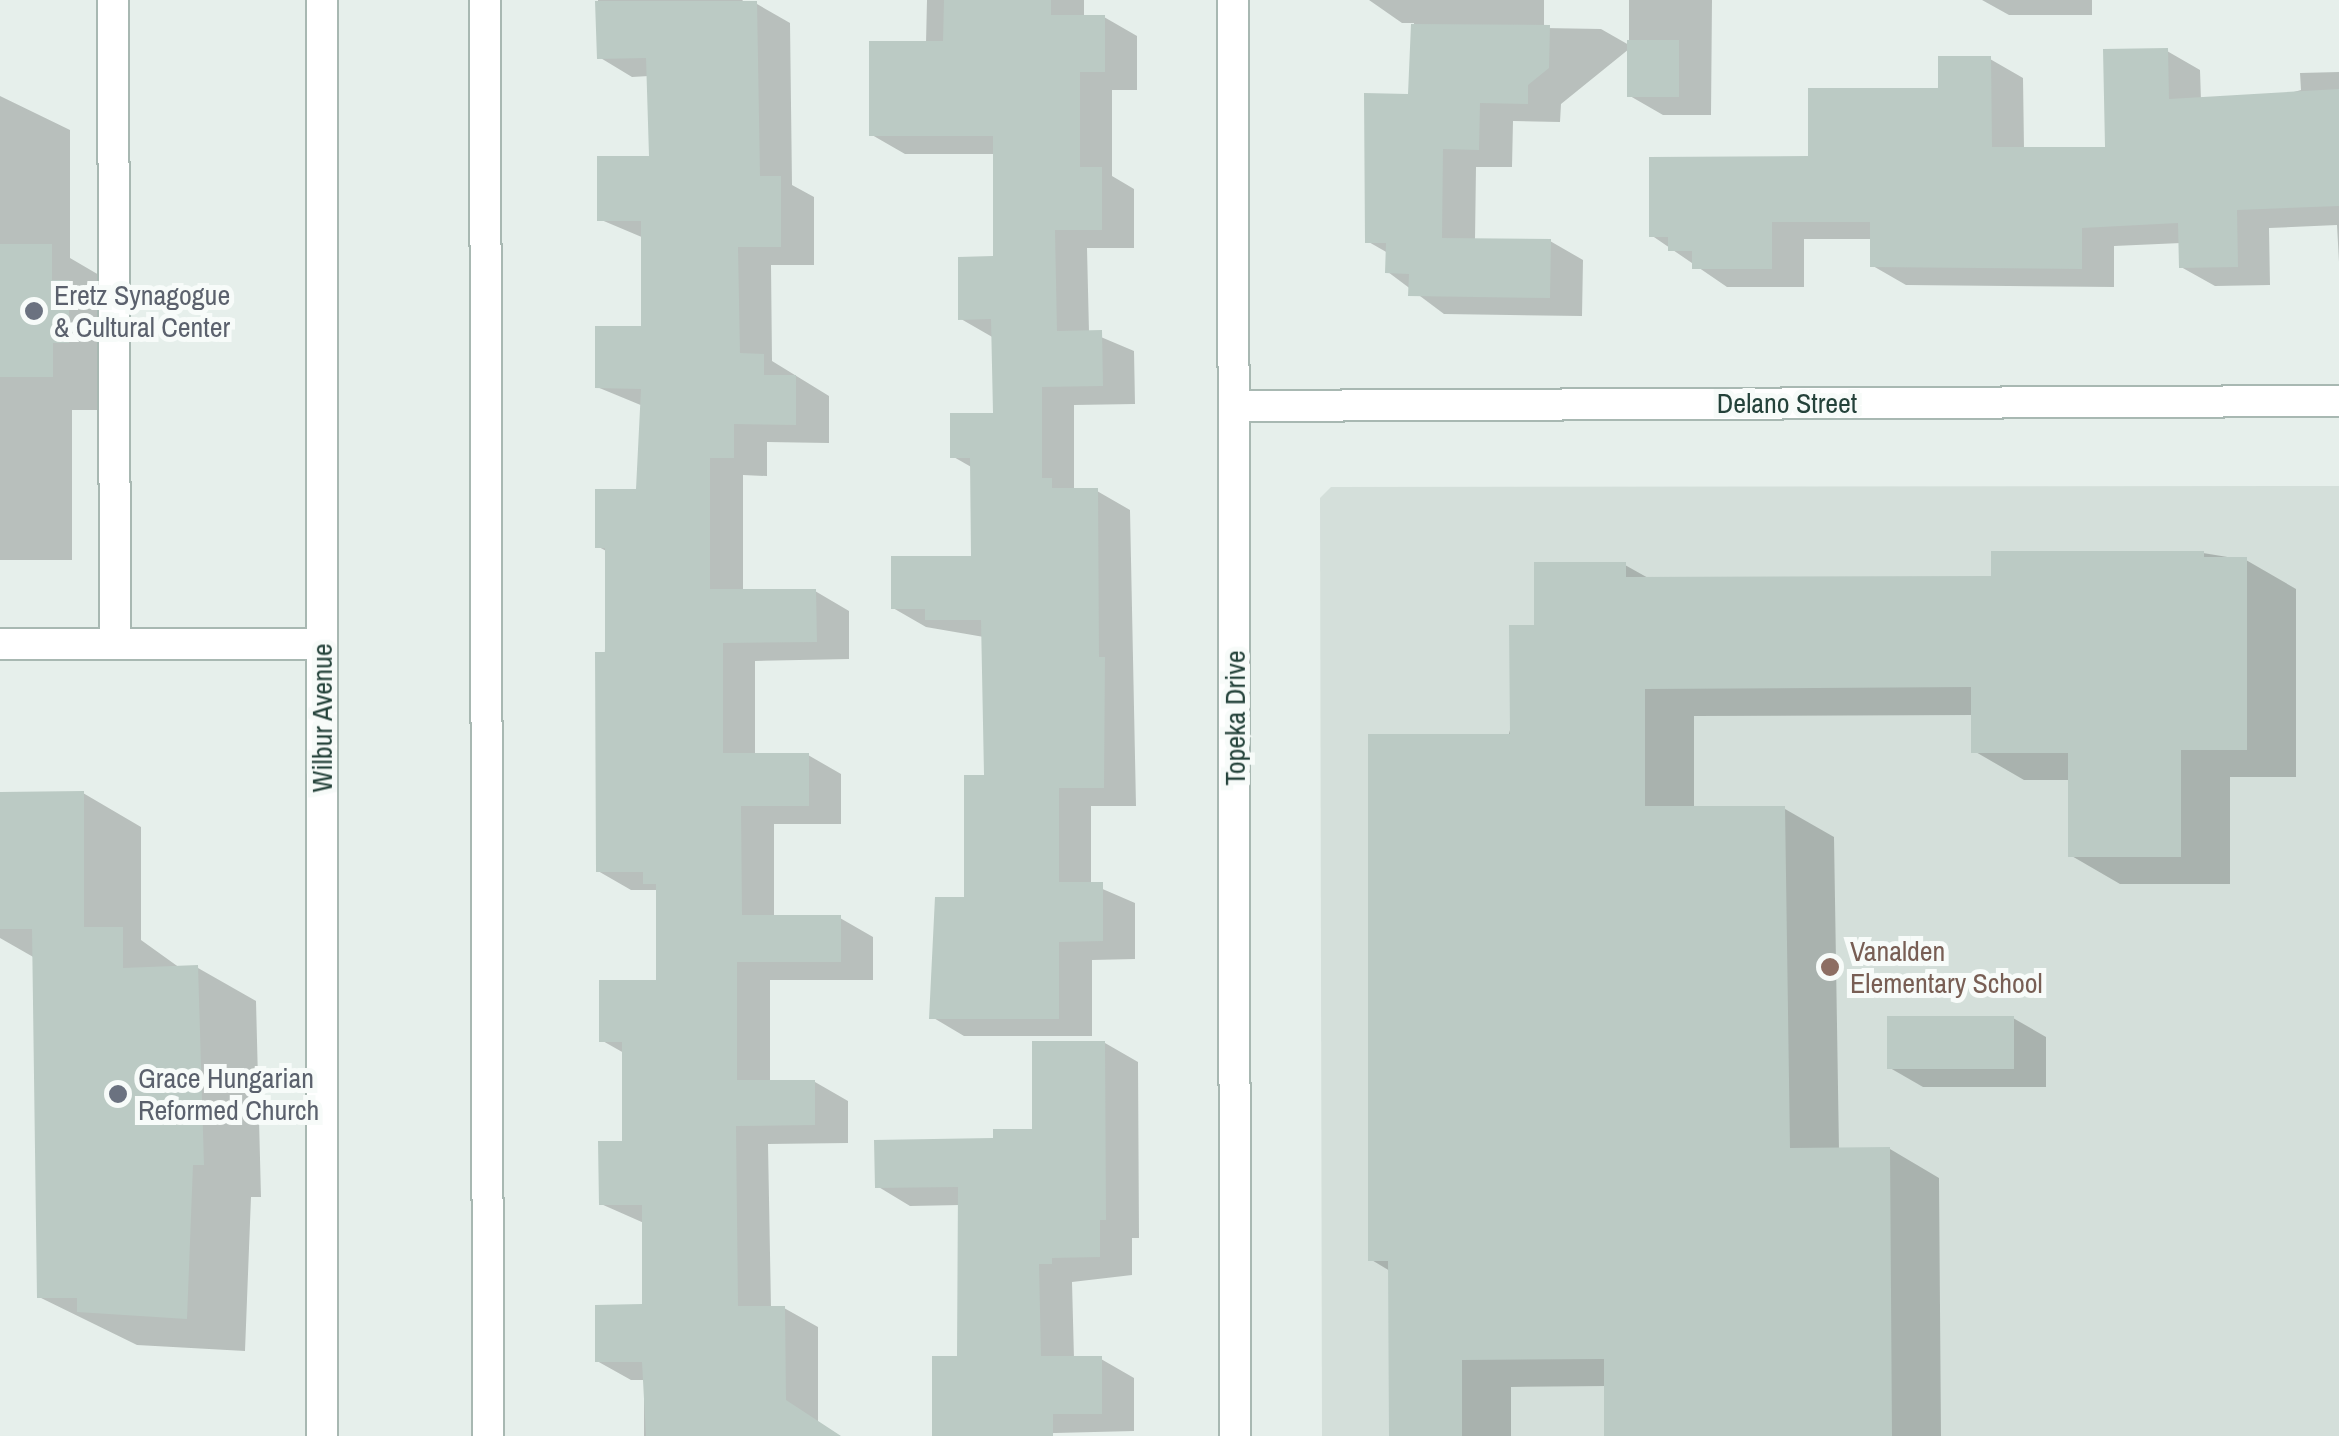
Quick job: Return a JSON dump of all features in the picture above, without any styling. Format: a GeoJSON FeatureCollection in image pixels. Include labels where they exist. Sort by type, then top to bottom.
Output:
{"type":"FeatureCollection","features":[{"type":"Feature","properties":{"kind":"street"},"geometry":{"type":"LineString","coordinates":[[113,0],[116,644]]}},
{"type":"Feature","properties":{"kind":"street","name":"Wilbur Avenue"},"geometry":{"type":"LineString","coordinates":[[322,0],[322,1436]]}},
{"type":"Feature","properties":{"kind":"street"},"geometry":{"type":"LineString","coordinates":[[485,0],[488,1436]]}},
{"type":"Feature","properties":{"kind":"street","name":"Topeka Drive"},"geometry":{"type":"LineString","coordinates":[[1233,0],[1235,1436]]}},
{"type":"Feature","properties":{"kind":"street","name":"Delano Street"},"geometry":{"type":"LineString","coordinates":[[1234,406],[2339,401]]}},
{"type":"Feature","properties":{"kind":"street"},"geometry":{"type":"LineString","coordinates":[[0,644],[322,644]]}},
{"type":"Feature","properties":{"kind":"shaded area","name":"Vanalden Elementary School"},"geometry":{"type":"Polygon","coordinates":[[[2339,486],[2339,1436],[1322,1436],[1320,498],[1331,487],[2339,486]]]}},
{"type":"Feature","properties":{"kind":"building"},"geometry":{"type":"Polygon","coordinates":[[[944,0],[1051,0],[1051,15],[1105,15],[1105,72],[1080,72],[1080,167],[1102,167],[1102,230],[1055,230],[1057,331],[1102,330],[1103,386],[1042,387],[1042,478],[1052,478],[1052,488],[1098,488],[1099,657],[1105,657],[1104,788],[1059,788],[1059,882],[1103,882],[1103,941],[1059,942],[1059,1019],[929,1019],[935,897],[964,897],[964,775],[984,775],[981,620],[925,620],[925,609],[891,609],[891,556],[971,556],[970,458],[950,458],[950,413],[993,413],[991,319],[958,320],[958,257],[993,256],[993,136],[869,136],[869,41],[943,41],[944,0]]]}},
{"type":"Feature","properties":{"kind":"building"},"geometry":{"type":"Polygon","coordinates":[[[595,1],[757,1],[760,176],[781,176],[781,247],[738,247],[740,353],[764,354],[764,375],[796,375],[796,425],[734,424],[734,458],[710,458],[710,589],[816,589],[817,642],[723,643],[723,753],[809,753],[809,806],[741,806],[742,915],[841,915],[841,962],[737,962],[737,1080],[815,1080],[815,1125],[736,1126],[738,1306],[785,1306],[786,1400],[841,1436],[646,1436],[642,1362],[595,1362],[595,1305],[642,1304],[642,1205],[599,1205],[598,1141],[622,1141],[622,1042],[599,1042],[599,980],[656,980],[656,884],[643,884],[643,872],[596,872],[595,652],[605,652],[605,548],[595,548],[595,489],[636,489],[641,389],[595,388],[595,326],[641,326],[641,221],[597,221],[597,156],[649,156],[646,58],[597,59],[595,1]]]}},
{"type":"Feature","properties":{"kind":"building"},"geometry":{"type":"Polygon","coordinates":[[[1411,24],[1550,25],[1549,68],[1528,85],[1528,104],[1480,103],[1479,150],[1443,149],[1442,238],[1551,239],[1550,298],[1408,296],[1409,274],[1385,273],[1386,243],[1365,243],[1364,93],[1408,94],[1411,24]]]}},
{"type":"Feature","properties":{"kind":"building"},"geometry":{"type":"Polygon","coordinates":[[[1627,40],[1679,40],[1679,97],[1627,97],[1627,40]]]}},
{"type":"Feature","properties":{"kind":"building"},"geometry":{"type":"Polygon","coordinates":[[[2168,48],[2169,99],[2339,89],[2339,206],[2237,210],[2238,267],[2179,268],[2178,223],[2082,228],[2082,269],[1870,267],[1870,222],[1772,222],[1772,269],[1692,269],[1692,251],[1668,251],[1668,237],[1649,237],[1649,157],[1808,156],[1808,88],[1938,88],[1938,56],[1991,56],[1992,147],[2105,147],[2103,49],[2168,48]]]}},
{"type":"Feature","properties":{"kind":"building","name":"Eretz Synagogue & Cultural Center"},"geometry":{"type":"Polygon","coordinates":[[[0,244],[52,244],[52,280],[69,280],[69,343],[53,343],[53,377],[0,377],[0,244]]]}},
{"type":"Feature","properties":{"kind":"building"},"geometry":{"type":"Polygon","coordinates":[[[1991,551],[2204,551],[2204,557],[2247,557],[2247,750],[2181,750],[2181,857],[2068,857],[2068,753],[1971,753],[1971,687],[1645,689],[1645,806],[1785,806],[1790,1148],[1890,1147],[1892,1436],[1604,1436],[1604,1359],[1462,1360],[1462,1436],[1389,1436],[1388,1261],[1368,1261],[1368,734],[1510,734],[1509,625],[1534,625],[1534,562],[1626,562],[1626,577],[1991,576],[1991,551]]]}},
{"type":"Feature","properties":{"kind":"building","name":"Grace Hungarian Reformed Church"},"geometry":{"type":"Polygon","coordinates":[[[84,791],[84,927],[123,927],[123,968],[198,965],[204,1165],[193,1165],[187,1319],[77,1312],[77,1298],[37,1298],[32,929],[0,929],[0,792],[84,791]]]}},
{"type":"Feature","properties":{"kind":"building"},"geometry":{"type":"Polygon","coordinates":[[[1887,1016],[2014,1016],[2014,1069],[1887,1069],[1887,1016]]]}},
{"type":"Feature","properties":{"kind":"building"},"geometry":{"type":"Polygon","coordinates":[[[1032,1041],[1105,1041],[1106,1220],[1100,1220],[1100,1257],[1052,1258],[1052,1264],[1039,1264],[1041,1356],[1102,1356],[1102,1414],[1053,1414],[1053,1436],[932,1436],[932,1356],[957,1356],[958,1187],[875,1188],[874,1140],[993,1138],[993,1129],[1032,1129],[1032,1041]]]}},
{"type":"Feature","properties":{"kind":"place","name":"Eretz Synagogue & Cultural Center"},"geometry":{"type":"Point","coordinates":[34,311]}},
{"type":"Feature","properties":{"kind":"place","name":"Vanalden Elementary School"},"geometry":{"type":"Point","coordinates":[1830,967]}},
{"type":"Feature","properties":{"kind":"place","name":"Grace Hungarian Reformed Church"},"geometry":{"type":"Point","coordinates":[118,1094]}}]}
